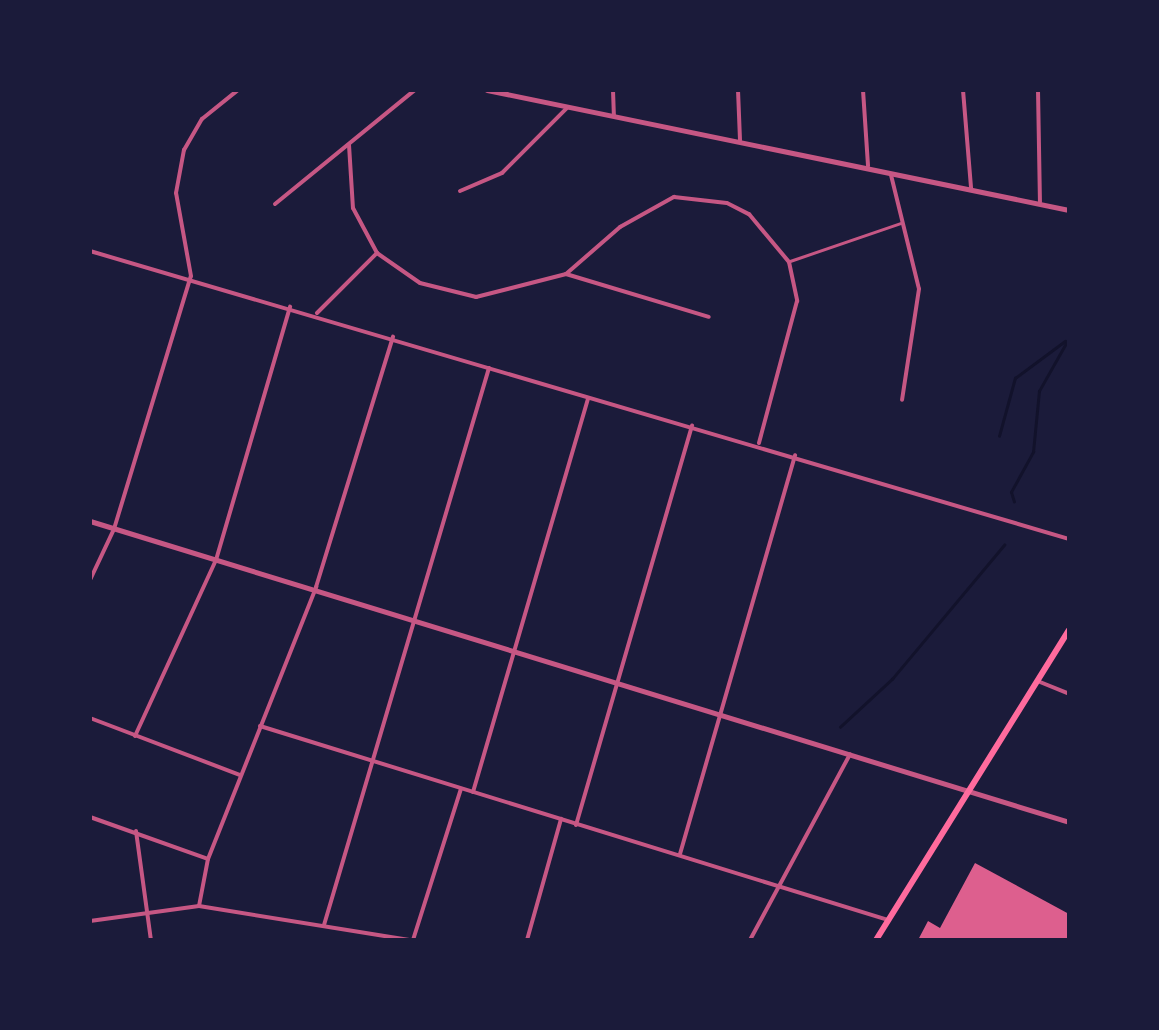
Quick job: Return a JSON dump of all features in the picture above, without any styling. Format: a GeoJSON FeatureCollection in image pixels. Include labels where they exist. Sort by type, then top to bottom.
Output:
{"type":"FeatureCollection","features":[{"type":"Feature","properties":{"kind":"main road"},"geometry":{"type":"LineString","coordinates":[[876,940],[1069,630]]}},
{"type":"Feature","properties":{"kind":"street"},"geometry":{"type":"LineString","coordinates":[[90,580],[114,528],[190,276],[178,217],[178,170],[189,135],[238,90]]}},
{"type":"Feature","properties":{"kind":"street"},"geometry":{"type":"LineString","coordinates":[[274,204],[415,90]]}},
{"type":"Feature","properties":{"kind":"street"},"geometry":{"type":"LineString","coordinates":[[487,90],[890,170],[1069,210]]}},
{"type":"Feature","properties":{"kind":"street"},"geometry":{"type":"LineString","coordinates":[[612,90],[614,116]]}},
{"type":"Feature","properties":{"kind":"street"},"geometry":{"type":"LineString","coordinates":[[738,90],[740,142]]}},
{"type":"Feature","properties":{"kind":"street"},"geometry":{"type":"LineString","coordinates":[[863,90],[868,166]]}},
{"type":"Feature","properties":{"kind":"street"},"geometry":{"type":"LineString","coordinates":[[963,90],[971,188]]}},
{"type":"Feature","properties":{"kind":"street"},"geometry":{"type":"LineString","coordinates":[[1038,90],[1040,202]]}},
{"type":"Feature","properties":{"kind":"street"},"geometry":{"type":"LineString","coordinates":[[460,191],[502,172],[567,108]]}},
{"type":"Feature","properties":{"kind":"street"},"geometry":{"type":"LineString","coordinates":[[349,145],[353,208],[377,253],[420,283],[476,296],[566,274],[620,227],[674,196],[727,203],[749,214],[789,262],[795,320],[758,444]]}},
{"type":"Feature","properties":{"kind":"street"},"geometry":{"type":"LineString","coordinates":[[890,170],[920,289],[902,400]]}},
{"type":"Feature","properties":{"kind":"street"},"geometry":{"type":"LineString","coordinates":[[789,262],[903,222]]}},
{"type":"Feature","properties":{"kind":"street"},"geometry":{"type":"LineString","coordinates":[[90,251],[190,276],[1069,539]]}},
{"type":"Feature","properties":{"kind":"street"},"geometry":{"type":"LineString","coordinates":[[317,314],[377,253]]}},
{"type":"Feature","properties":{"kind":"street"},"geometry":{"type":"LineString","coordinates":[[566,274],[709,317]]}},
{"type":"Feature","properties":{"kind":"street"},"geometry":{"type":"LineString","coordinates":[[136,736],[216,560],[290,307]]}},
{"type":"Feature","properties":{"kind":"street"},"geometry":{"type":"LineString","coordinates":[[198,906],[208,859],[316,587],[393,337]]}},
{"type":"Feature","properties":{"kind":"street"},"geometry":{"type":"LineString","coordinates":[[324,925],[489,368]]}},
{"type":"Feature","properties":{"kind":"street"},"geometry":{"type":"LineString","coordinates":[[474,792],[519,650],[588,398]]}},
{"type":"Feature","properties":{"kind":"street"},"geometry":{"type":"LineString","coordinates":[[576,825],[621,682],[692,425]]}},
{"type":"Feature","properties":{"kind":"street"},"geometry":{"type":"LineString","coordinates":[[679,856],[795,456]]}},
{"type":"Feature","properties":{"kind":"street"},"geometry":{"type":"LineString","coordinates":[[90,521],[316,587],[1069,822]]}},
{"type":"Feature","properties":{"kind":"street"},"geometry":{"type":"LineString","coordinates":[[1040,682],[1069,694]]}},
{"type":"Feature","properties":{"kind":"street"},"geometry":{"type":"LineString","coordinates":[[90,718],[240,775]]}},
{"type":"Feature","properties":{"kind":"street"},"geometry":{"type":"LineString","coordinates":[[260,726],[888,920]]}},
{"type":"Feature","properties":{"kind":"street"},"geometry":{"type":"LineString","coordinates":[[750,940],[850,754]]}},
{"type":"Feature","properties":{"kind":"street"},"geometry":{"type":"LineString","coordinates":[[90,922],[198,906],[411,940],[461,789]]}},
{"type":"Feature","properties":{"kind":"street"},"geometry":{"type":"LineString","coordinates":[[90,818],[208,859]]}},
{"type":"Feature","properties":{"kind":"street"},"geometry":{"type":"LineString","coordinates":[[527,940],[561,819]]}},
{"type":"Feature","properties":{"kind":"street"},"geometry":{"type":"LineString","coordinates":[[136,831],[151,940]]}},
{"type":"Feature","properties":{"kind":"building"},"geometry":{"type":"Polygon","coordinates":[[[975,863],[1069,914],[1069,940],[918,940],[928,921],[940,928],[975,863]]]}},
{"type":"Feature","properties":{"kind":"waterway"},"geometry":{"type":"LineString","coordinates":[[1014,502],[1011,492],[1033,452],[1039,391],[1069,338]]}},
{"type":"Feature","properties":{"kind":"waterway"},"geometry":{"type":"LineString","coordinates":[[999,436],[1015,378],[1065,341]]}},
{"type":"Feature","properties":{"kind":"waterway"},"geometry":{"type":"LineString","coordinates":[[840,727],[892,679],[1004,545]]}}]}
